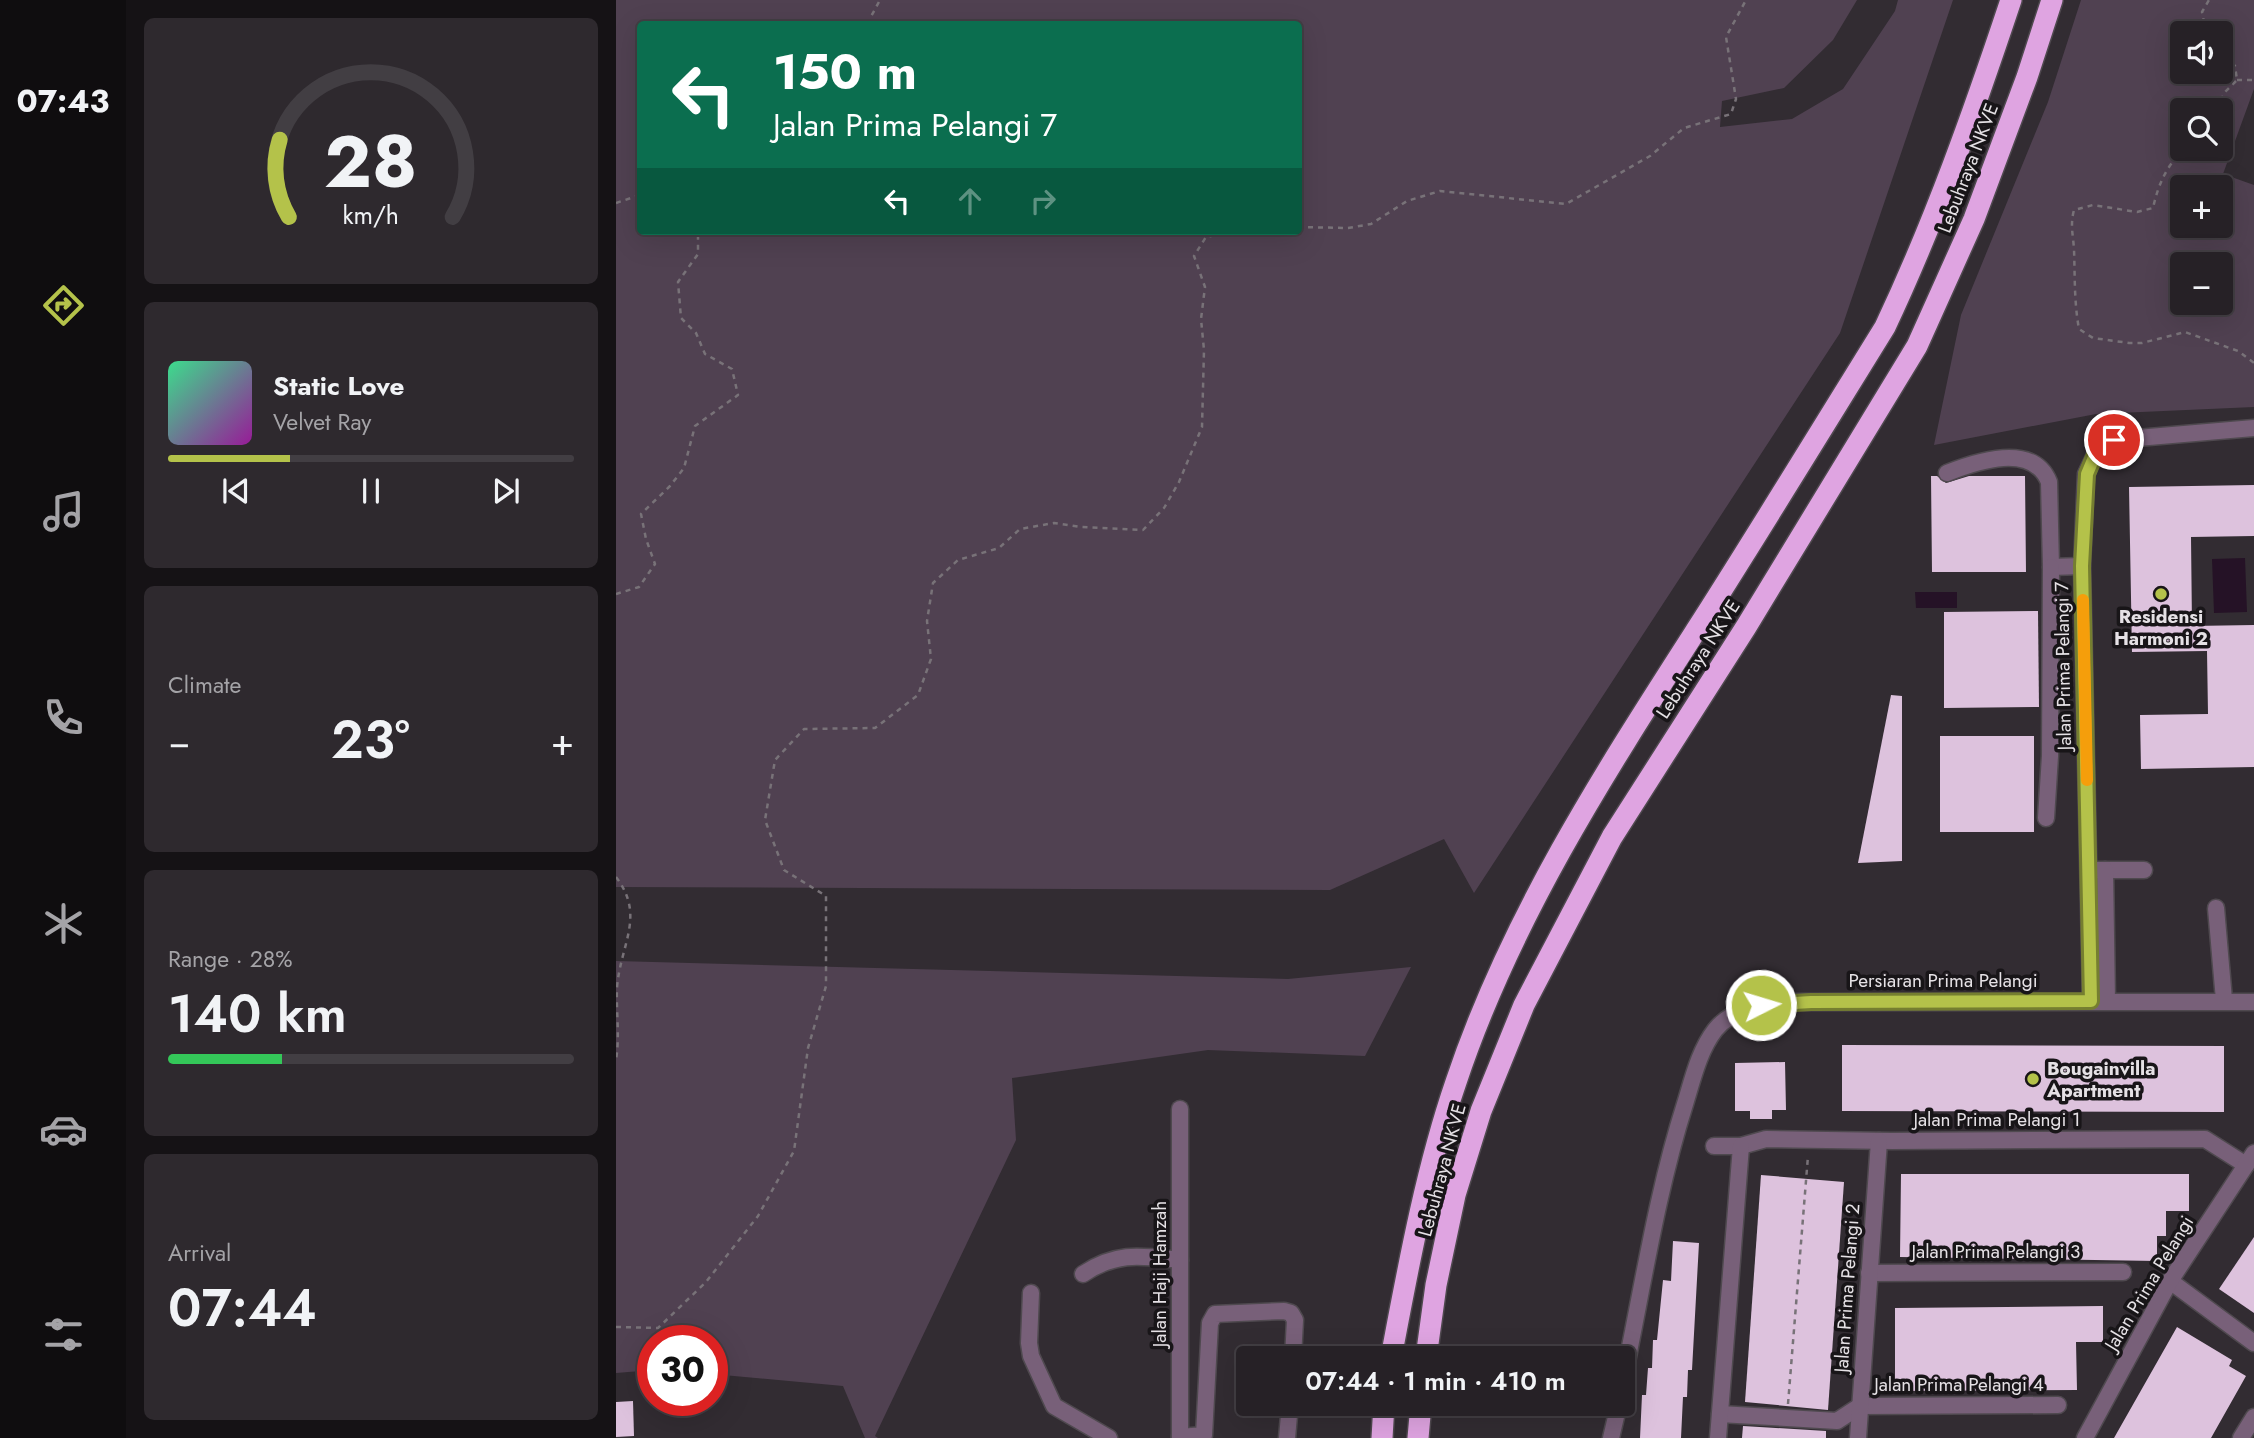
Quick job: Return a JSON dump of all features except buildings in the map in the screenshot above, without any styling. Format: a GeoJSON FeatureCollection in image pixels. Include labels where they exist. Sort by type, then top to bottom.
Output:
{"type":"FeatureCollection","features":[{"type":"Feature","properties":{"kind":"highway","name":"Lebuhraya NKVE"},"geometry":{"type":"LineString","coordinates":[[1393,1346],[1409,1264],[1455,1082],[1498,975],[1537,891],[1618,751],[1885,327],[1942,196],[2011,0]]}},
{"type":"Feature","properties":{"kind":"highway","name":"Lebuhraya NKVE"},"geometry":{"type":"LineString","coordinates":[[1428,1346],[1436,1285],[1455,1195],[1481,1111],[1524,1005],[1612,837],[1746,627],[1917,346],[1974,219],[2027,77],[2052,0]]}},
{"type":"Feature","properties":{"kind":"highway"},"geometry":{"type":"LineString","coordinates":[[1382,1438],[1383,1416]]}},
{"type":"Feature","properties":{"kind":"highway"},"geometry":{"type":"LineString","coordinates":[[1418,1438],[1419,1416]]}},
{"type":"Feature","properties":{"kind":"street","name":"Jalan Prima Pelangi 7"},"geometry":{"type":"LineString","coordinates":[[2099,1001],[2097,870],[2082,566],[2087,474],[2095,455],[2114,440],[2254,428]]}},
{"type":"Feature","properties":{"kind":"street"},"geometry":{"type":"LineString","coordinates":[[1947,473],[1974,463],[2014,458],[2032,462],[2045,470],[2049,482],[2050,756],[2046,818]]}},
{"type":"Feature","properties":{"kind":"street"},"geometry":{"type":"LineString","coordinates":[[2051,567],[2082,566]]}},
{"type":"Feature","properties":{"kind":"street"},"geometry":{"type":"LineString","coordinates":[[2097,870],[2144,870]]}},
{"type":"Feature","properties":{"kind":"street"},"geometry":{"type":"LineString","coordinates":[[2216,908],[2224,1000]]}},
{"type":"Feature","properties":{"kind":"street","name":"Persiaran Prima Pelangi"},"geometry":{"type":"LineString","coordinates":[[1630,1346],[1673,1143],[1698,1060],[1716,1028],[1737,1013],[1761,1005],[1788,1002],[2254,1002]]}},
{"type":"Feature","properties":{"kind":"street","name":"Jalan Haji Hamzah"},"geometry":{"type":"LineString","coordinates":[[1180,1109],[1180,1438]]}},
{"type":"Feature","properties":{"kind":"street","name":"Jalan Prima Pelangi 1"},"geometry":{"type":"LineString","coordinates":[[1714,1146],[1741,1146],[1766,1139],[1810,1138],[1879,1141],[2205,1139],[2250,1159]]}},
{"type":"Feature","properties":{"kind":"street","name":"Jalan Prima Pelangi 2"},"geometry":{"type":"LineString","coordinates":[[1858,1438],[1879,1141]]}},
{"type":"Feature","properties":{"kind":"street"},"geometry":{"type":"LineString","coordinates":[[1718,1438],[1741,1146]]}},
{"type":"Feature","properties":{"kind":"street","name":"Jalan Prima Pelangi"},"geometry":{"type":"LineString","coordinates":[[2085,1438],[2170,1281],[2250,1159]]}},
{"type":"Feature","properties":{"kind":"street"},"geometry":{"type":"LineString","coordinates":[[1083,1274],[1120,1256],[1180,1260]]}},
{"type":"Feature","properties":{"kind":"street","name":"Jalan Prima Pelangi 3"},"geometry":{"type":"LineString","coordinates":[[1869,1273],[2123,1272]]}},
{"type":"Feature","properties":{"kind":"street"},"geometry":{"type":"LineString","coordinates":[[2170,1281],[2254,1343]]}},
{"type":"Feature","properties":{"kind":"street"},"geometry":{"type":"LineString","coordinates":[[1031,1293],[1031,1356],[1054,1406],[1109,1438]]}},
{"type":"Feature","properties":{"kind":"street"},"geometry":{"type":"LineString","coordinates":[[1180,1438],[1204,1437],[1210,1323],[1215,1314],[1283,1311],[1291,1313],[1295,1320],[1294,1346]]}},
{"type":"Feature","properties":{"kind":"street","name":"Jalan Prima Pelangi 4"},"geometry":{"type":"LineString","coordinates":[[1860,1406],[2058,1405]]}},
{"type":"Feature","properties":{"kind":"street"},"geometry":{"type":"LineString","coordinates":[[1720,1414],[1837,1421],[1860,1406]]}},
{"type":"Feature","properties":{"kind":"street"},"geometry":{"type":"LineString","coordinates":[[1287,1438],[1289,1416]]}},
{"type":"Feature","properties":{"kind":"street"},"geometry":{"type":"LineString","coordinates":[[1611,1438],[1616,1416]]}},
{"type":"Feature","properties":{"kind":"street"},"geometry":{"type":"LineString","coordinates":[[2241,1438],[2254,1417]]}},
{"type":"Feature","properties":{"kind":"path"},"geometry":{"type":"LineString","coordinates":[[869,21],[880,0]]}},
{"type":"Feature","properties":{"kind":"path"},"geometry":{"type":"LineString","coordinates":[[1302,227],[1348,228],[1371,224],[1408,201],[1440,191],[1566,204],[1650,156],[1684,128],[1731,114],[1736,99],[1726,37],[1746,0]]}},
{"type":"Feature","properties":{"kind":"path"},"geometry":{"type":"LineString","coordinates":[[2204,21],[2202,12],[2209,0]]}},
{"type":"Feature","properties":{"kind":"path"},"geometry":{"type":"LineString","coordinates":[[2233,64],[2237,80]]}},
{"type":"Feature","properties":{"kind":"path"},"geometry":{"type":"LineString","coordinates":[[2222,98],[2237,80],[2254,80]]}},
{"type":"Feature","properties":{"kind":"path"},"geometry":{"type":"LineString","coordinates":[[2173,161],[2158,185],[2153,208],[2137,212],[2093,205],[2074,210],[2070,224],[2074,246],[2075,308],[2079,329],[2093,338],[2129,343],[2142,343],[2185,332],[2238,351],[2254,363]]}},
{"type":"Feature","properties":{"kind":"path"},"geometry":{"type":"LineString","coordinates":[[616,204],[637,196]]}},
{"type":"Feature","properties":{"kind":"path"},"geometry":{"type":"LineString","coordinates":[[616,594],[639,587],[655,564],[646,540],[641,514],[684,468],[695,426],[737,395],[732,369],[705,354],[696,333],[681,318],[677,282],[698,254],[698,235]]}},
{"type":"Feature","properties":{"kind":"path"},"geometry":{"type":"LineString","coordinates":[[616,1327],[658,1328],[706,1282],[758,1216],[794,1151],[808,1048],[826,986],[826,896],[785,870],[765,820],[775,760],[804,729],[875,728],[918,695],[931,659],[927,621],[933,583],[958,560],[999,548],[1020,528],[1054,523],[1143,530],[1164,508],[1180,482],[1202,427],[1204,350],[1201,319],[1205,287],[1194,256],[1206,237],[1216,235]]}},
{"type":"Feature","properties":{"kind":"path"},"geometry":{"type":"LineString","coordinates":[[616,877],[630,898],[631,923],[617,987],[616,1060]]}},
{"type":"Feature","properties":{"kind":"path"},"geometry":{"type":"LineString","coordinates":[[1787,1418],[1810,1138]]}},
{"type":"Feature","properties":{"kind":"shaded area"},"geometry":{"type":"Polygon","coordinates":[[[616,0],[1857,0],[1833,40],[1784,88],[1722,101],[1720,127],[1792,119],[1843,89],[1895,11],[1898,0],[1953,0],[1840,333],[1474,893],[1444,839],[1330,890],[616,887],[616,0]]]}},
{"type":"Feature","properties":{"kind":"shaded area"},"geometry":{"type":"Polygon","coordinates":[[[2081,0],[2254,0],[2254,89],[2233,147],[2233,98],[2170,98],[2170,161],[2228,161],[2223,174],[2226,175],[2170,175],[2170,238],[2233,238],[2233,178],[2254,185],[2254,407],[2096,414],[1934,445],[1961,315],[2048,102],[2081,0]]]}},
{"type":"Feature","properties":{"kind":"shaded area"},"geometry":{"type":"Polygon","coordinates":[[[2245,558],[2247,612],[2214,613],[2212,559],[2245,558]]]}},
{"type":"Feature","properties":{"kind":"shaded area"},"geometry":{"type":"Polygon","coordinates":[[[1915,592],[1957,592],[1957,608],[1916,608],[1915,592]]]}},
{"type":"Feature","properties":{"kind":"shaded area"},"geometry":{"type":"Polygon","coordinates":[[[616,961],[1288,979],[1411,967],[1365,1056],[1208,1050],[1012,1078],[1016,1140],[875,1436],[878,1438],[865,1438],[843,1386],[728,1375],[728,1325],[637,1325],[637,1371],[616,1373],[616,961]]]}},
{"type":"Feature","properties":{"kind":"slow traffic"},"geometry":{"type":"LineString","coordinates":[[2083,600],[2087,780]]}},
{"type":"Feature","properties":{"kind":"place","name":"Residensi Harmoni 2"},"geometry":{"type":"Point","coordinates":[2161,594]}},
{"type":"Feature","properties":{"kind":"place","name":"Bougainvilla Apartment"},"geometry":{"type":"Point","coordinates":[2033,1079]}},
{"type":"Feature","properties":{"kind":"route"},"geometry":{"type":"LineString","coordinates":[[1761,1005],[1788,1002],[2091,1001],[2082,566],[2087,474],[2095,455],[2114,440]]}}]}
